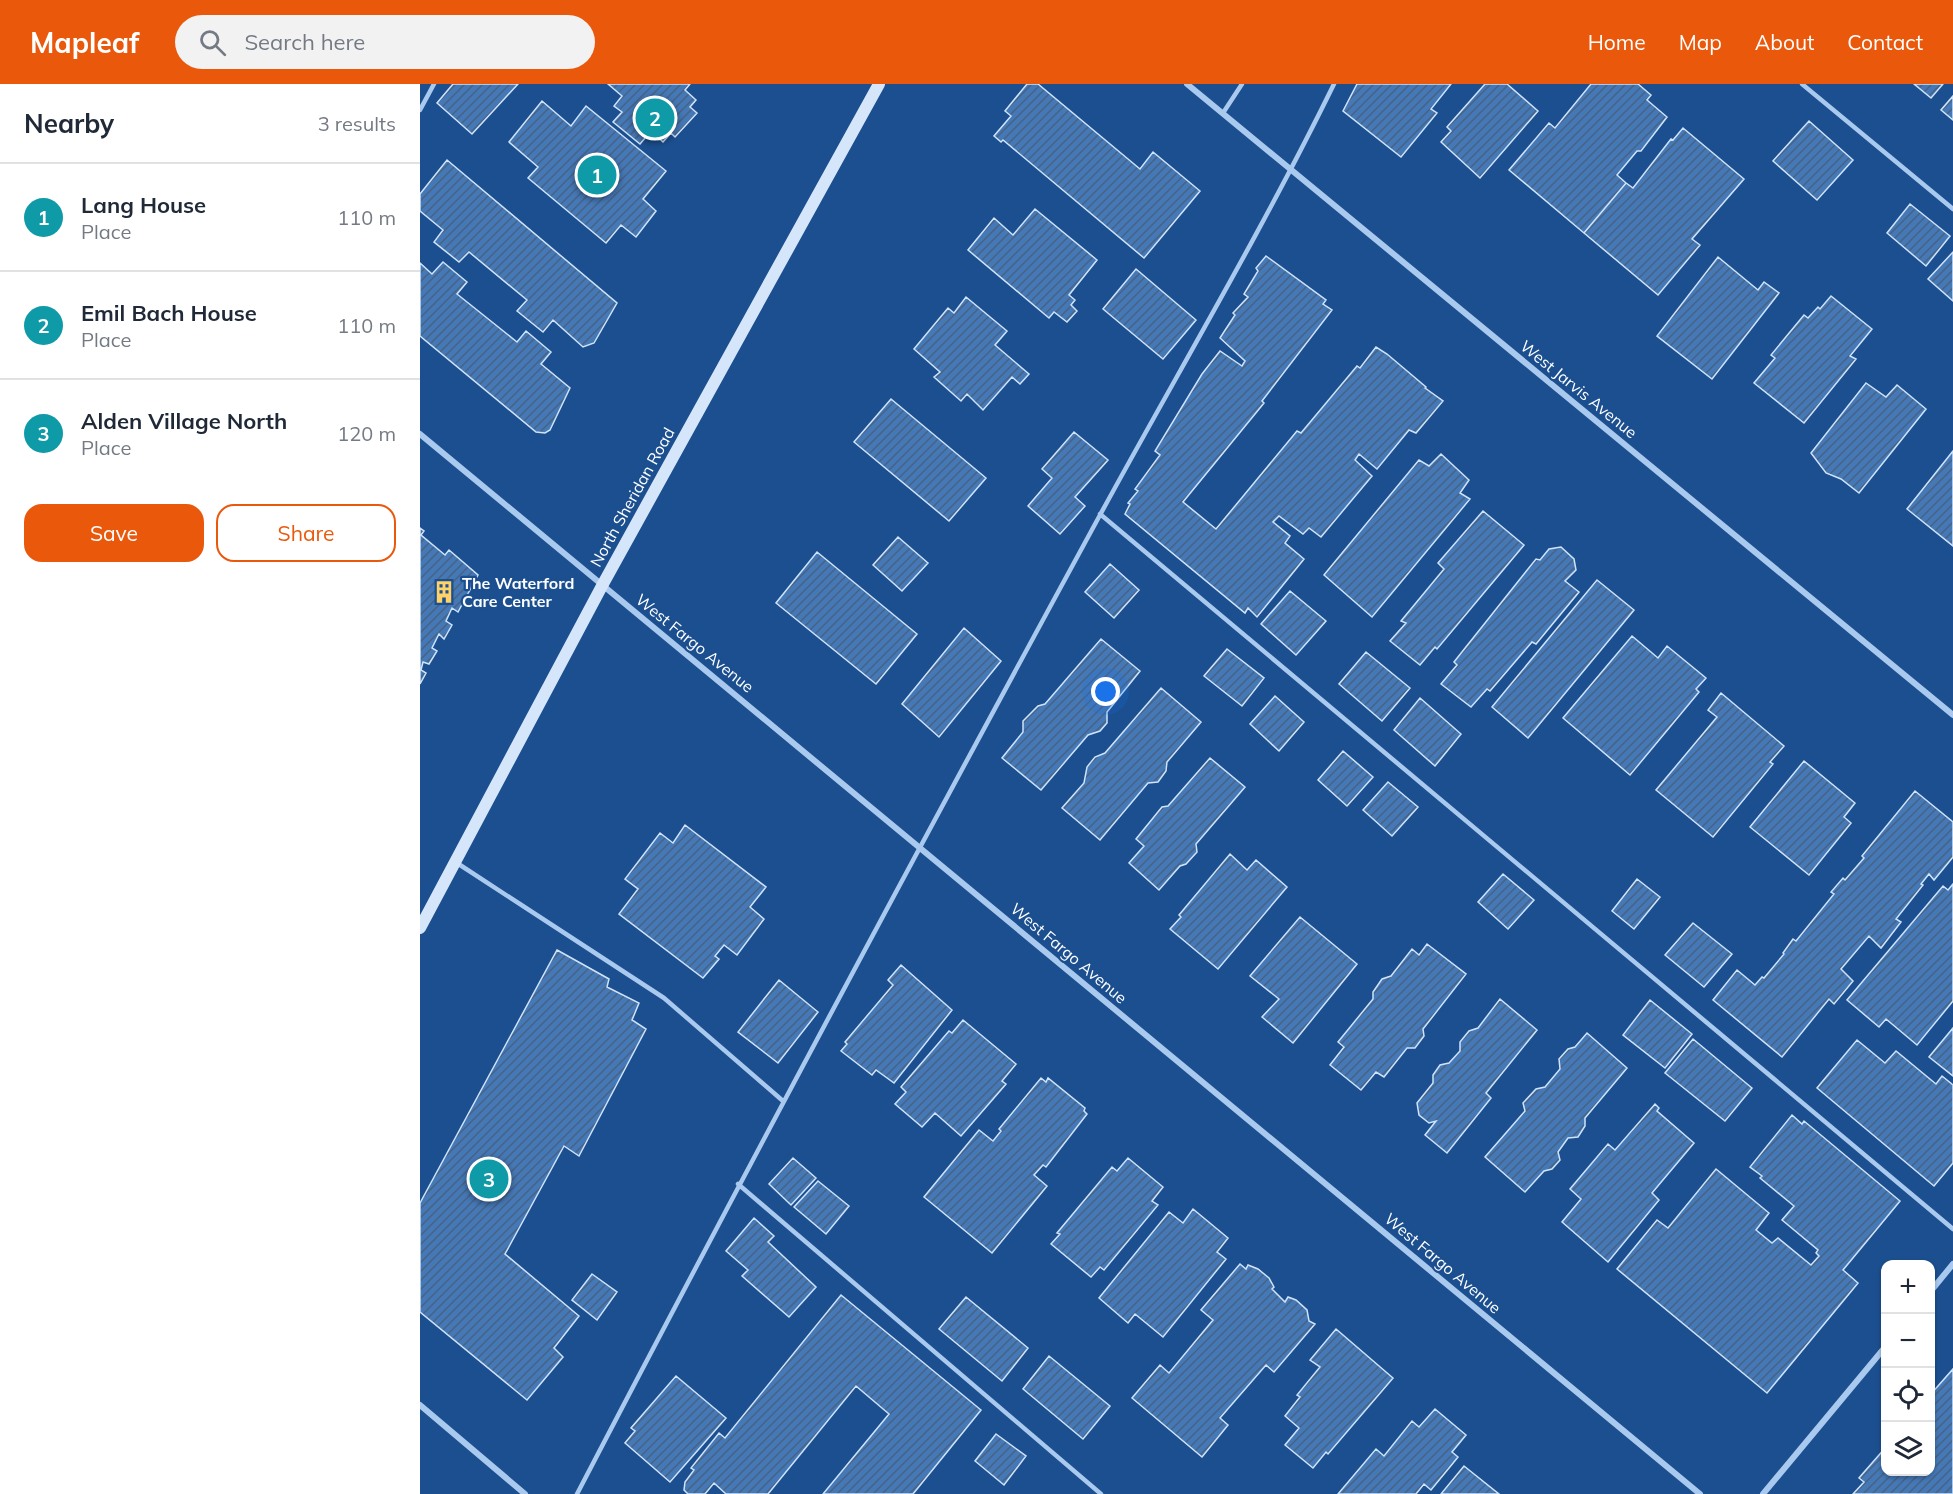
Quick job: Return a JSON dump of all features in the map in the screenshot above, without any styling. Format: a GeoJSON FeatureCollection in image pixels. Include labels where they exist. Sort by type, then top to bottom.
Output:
{"type":"FeatureCollection","features":[{"type":"Feature","properties":{"kind":"main road","name":"North Sheridan Road"},"geometry":{"type":"LineString","coordinates":[[420,928],[603,584],[879,84]]}},
{"type":"Feature","properties":{"kind":"street","name":"West Jarvis Avenue"},"geometry":{"type":"LineString","coordinates":[[1187,84],[1953,715]]}},
{"type":"Feature","properties":{"kind":"street","name":"West Fargo Avenue"},"geometry":{"type":"LineString","coordinates":[[420,434],[1700,1494]]}},
{"type":"Feature","properties":{"kind":"street"},"geometry":{"type":"LineString","coordinates":[[1935,1286],[1953,1264]]}},
{"type":"Feature","properties":{"kind":"street"},"geometry":{"type":"LineString","coordinates":[[1763,1494],[1881,1352]]}},
{"type":"Feature","properties":{"kind":"street"},"geometry":{"type":"LineString","coordinates":[[420,1405],[525,1494]]}},
{"type":"Feature","properties":{"kind":"lane"},"geometry":{"type":"LineString","coordinates":[[420,110],[434,84]]}},
{"type":"Feature","properties":{"kind":"lane"},"geometry":{"type":"LineString","coordinates":[[1223,113],[1242,84]]}},
{"type":"Feature","properties":{"kind":"lane"},"geometry":{"type":"LineString","coordinates":[[578,1494],[738,1184],[1100,514],[1292,170],[1334,84]]}},
{"type":"Feature","properties":{"kind":"lane"},"geometry":{"type":"LineString","coordinates":[[1802,84],[1953,209]]}},
{"type":"Feature","properties":{"kind":"lane"},"geometry":{"type":"LineString","coordinates":[[1100,514],[1953,1228]]}},
{"type":"Feature","properties":{"kind":"lane"},"geometry":{"type":"LineString","coordinates":[[455,862],[664,998],[783,1101]]}},
{"type":"Feature","properties":{"kind":"lane"},"geometry":{"type":"LineString","coordinates":[[738,1184],[1101,1494]]}},
{"type":"Feature","properties":{"kind":"building"},"geometry":{"type":"Polygon","coordinates":[[[453,84],[518,84],[472,134],[437,103],[453,84]]]}},
{"type":"Feature","properties":{"kind":"building"},"geometry":{"type":"Polygon","coordinates":[[[608,84],[690,84],[685,90],[696,100],[690,107],[697,113],[675,137],[671,133],[663,142],[651,131],[640,144],[613,122],[622,112],[614,106],[622,96],[608,84]]]}},
{"type":"Feature","properties":{"kind":"building"},"geometry":{"type":"Polygon","coordinates":[[[1027,84],[1038,84],[1140,169],[1153,152],[1200,191],[1144,258],[1003,140],[1001,142],[994,136],[1011,116],[1005,111],[1027,84]]]}},
{"type":"Feature","properties":{"kind":"building"},"geometry":{"type":"Polygon","coordinates":[[[1357,84],[1451,84],[1431,109],[1437,113],[1401,157],[1343,111],[1357,84]]]}},
{"type":"Feature","properties":{"kind":"building"},"geometry":{"type":"Polygon","coordinates":[[[1485,84],[1507,84],[1538,111],[1480,178],[1441,142],[1451,131],[1447,127],[1485,84]]]}},
{"type":"Feature","properties":{"kind":"building"},"geometry":{"type":"Polygon","coordinates":[[[1591,84],[1638,84],[1651,95],[1647,100],[1667,117],[1641,151],[1637,151],[1617,175],[1626,183],[1584,233],[1509,170],[1549,123],[1555,128],[1591,84]]]}},
{"type":"Feature","properties":{"kind":"building"},"geometry":{"type":"Polygon","coordinates":[[[1914,84],[1943,84],[1931,98],[1914,84]]]}},
{"type":"Feature","properties":{"kind":"building"},"geometry":{"type":"Polygon","coordinates":[[[1953,96],[1953,120],[1941,110],[1953,96]]]}},
{"type":"Feature","properties":{"kind":"building"},"geometry":{"type":"Polygon","coordinates":[[[542,101],[571,126],[586,106],[666,171],[643,199],[656,211],[636,237],[621,225],[606,243],[528,178],[538,167],[509,142],[542,101]]]}},
{"type":"Feature","properties":{"kind":"building"},"geometry":{"type":"Polygon","coordinates":[[[1809,121],[1853,160],[1817,200],[1773,161],[1809,121]]]}},
{"type":"Feature","properties":{"kind":"building"},"geometry":{"type":"Polygon","coordinates":[[[1683,128],[1744,179],[1692,239],[1700,245],[1658,295],[1584,233],[1626,183],[1633,188],[1671,139],[1673,140],[1683,128]]]}},
{"type":"Feature","properties":{"kind":"building"},"geometry":{"type":"Polygon","coordinates":[[[447,160],[617,303],[594,343],[583,347],[553,320],[543,332],[517,311],[527,300],[469,252],[459,262],[434,242],[443,230],[420,211],[420,194],[447,160]]]}},
{"type":"Feature","properties":{"kind":"building"},"geometry":{"type":"Polygon","coordinates":[[[1910,204],[1950,236],[1926,266],[1887,233],[1910,204]]]}},
{"type":"Feature","properties":{"kind":"building"},"geometry":{"type":"Polygon","coordinates":[[[1035,209],[1097,260],[1069,295],[1075,300],[1071,305],[1077,311],[1067,322],[1054,312],[1049,318],[968,250],[994,218],[1013,235],[1035,209]]]}},
{"type":"Feature","properties":{"kind":"building"},"geometry":{"type":"Polygon","coordinates":[[[1953,252],[1953,301],[1928,279],[1953,252]]]}},
{"type":"Feature","properties":{"kind":"building"},"geometry":{"type":"Polygon","coordinates":[[[1266,256],[1326,300],[1323,304],[1332,310],[1262,401],[1264,403],[1183,502],[1216,529],[1297,431],[1301,433],[1357,366],[1360,368],[1376,347],[1443,401],[1416,433],[1409,430],[1377,469],[1359,454],[1355,460],[1372,476],[1321,537],[1309,528],[1303,534],[1279,516],[1273,522],[1290,536],[1285,543],[1304,559],[1257,617],[1248,608],[1245,613],[1125,514],[1130,504],[1128,503],[1138,491],[1135,489],[1160,455],[1155,451],[1202,374],[1220,351],[1242,366],[1245,361],[1220,338],[1235,315],[1233,313],[1248,297],[1244,294],[1258,271],[1256,268],[1266,256]]]}},
{"type":"Feature","properties":{"kind":"building"},"geometry":{"type":"Polygon","coordinates":[[[1718,257],[1758,290],[1764,282],[1779,293],[1712,379],[1657,336],[1718,257]]]}},
{"type":"Feature","properties":{"kind":"building"},"geometry":{"type":"Polygon","coordinates":[[[443,262],[467,282],[457,294],[517,342],[526,331],[551,352],[541,364],[570,388],[550,430],[545,433],[536,432],[420,336],[420,263],[432,274],[443,262]]]}},
{"type":"Feature","properties":{"kind":"building"},"geometry":{"type":"Polygon","coordinates":[[[1136,269],[1196,320],[1163,359],[1103,309],[1136,269]]]}},
{"type":"Feature","properties":{"kind":"building"},"geometry":{"type":"Polygon","coordinates":[[[1831,296],[1872,329],[1850,356],[1856,359],[1804,423],[1754,383],[1775,358],[1771,355],[1804,315],[1808,318],[1831,296]]]}},
{"type":"Feature","properties":{"kind":"building"},"geometry":{"type":"Polygon","coordinates":[[[966,297],[1007,331],[995,345],[1029,374],[1020,384],[1012,377],[983,410],[967,394],[961,401],[934,377],[940,372],[914,349],[948,308],[954,313],[966,297]]]}},
{"type":"Feature","properties":{"kind":"building"},"geometry":{"type":"Polygon","coordinates":[[[1866,383],[1886,397],[1897,385],[1926,409],[1859,493],[1841,479],[1826,473],[1811,453],[1866,383]]]}},
{"type":"Feature","properties":{"kind":"building"},"geometry":{"type":"Polygon","coordinates":[[[891,399],[986,478],[949,521],[854,442],[891,399]]]}},
{"type":"Feature","properties":{"kind":"building"},"geometry":{"type":"Polygon","coordinates":[[[1074,432],[1108,460],[1075,497],[1085,506],[1060,534],[1028,506],[1052,478],[1042,469],[1074,432]]]}},
{"type":"Feature","properties":{"kind":"building"},"geometry":{"type":"Polygon","coordinates":[[[1953,451],[1953,546],[1907,509],[1953,451]]]}},
{"type":"Feature","properties":{"kind":"building"},"geometry":{"type":"Polygon","coordinates":[[[1441,454],[1469,480],[1460,493],[1470,499],[1372,617],[1324,575],[1419,460],[1429,466],[1441,454]]]}},
{"type":"Feature","properties":{"kind":"building"},"geometry":{"type":"Polygon","coordinates":[[[1483,511],[1524,545],[1437,649],[1435,647],[1420,665],[1390,641],[1406,623],[1401,621],[1444,569],[1438,563],[1483,511]]]}},
{"type":"Feature","properties":{"kind":"building","name":"The Waterford Care Center"},"geometry":{"type":"Polygon","coordinates":[[[420,528],[424,531],[421,535],[445,555],[449,550],[478,575],[458,612],[452,608],[446,621],[452,625],[444,639],[439,634],[432,648],[437,651],[429,664],[423,662],[421,670],[426,673],[420,684],[420,528]]]}},
{"type":"Feature","properties":{"kind":"building"},"geometry":{"type":"Polygon","coordinates":[[[898,537],[928,563],[902,591],[873,565],[898,537]]]}},
{"type":"Feature","properties":{"kind":"building"},"geometry":{"type":"Polygon","coordinates":[[[1561,547],[1574,559],[1576,570],[1565,581],[1579,592],[1536,644],[1532,642],[1490,691],[1487,689],[1471,707],[1441,684],[1457,665],[1454,662],[1536,559],[1540,560],[1549,549],[1561,547]]]}},
{"type":"Feature","properties":{"kind":"building"},"geometry":{"type":"Polygon","coordinates":[[[817,552],[917,634],[876,684],[776,603],[817,552]]]}},
{"type":"Feature","properties":{"kind":"building"},"geometry":{"type":"Polygon","coordinates":[[[1110,564],[1139,590],[1114,618],[1085,592],[1110,564]]]}},
{"type":"Feature","properties":{"kind":"building"},"geometry":{"type":"Polygon","coordinates":[[[1597,580],[1634,610],[1528,738],[1492,707],[1597,580]]]}},
{"type":"Feature","properties":{"kind":"building"},"geometry":{"type":"Polygon","coordinates":[[[1290,591],[1326,621],[1296,655],[1261,624],[1290,591]]]}},
{"type":"Feature","properties":{"kind":"building"},"geometry":{"type":"Polygon","coordinates":[[[964,628],[1001,661],[939,737],[902,704],[964,628]]]}},
{"type":"Feature","properties":{"kind":"building"},"geometry":{"type":"Polygon","coordinates":[[[1632,636],[1658,658],[1667,646],[1706,678],[1696,689],[1699,692],[1630,775],[1563,718],[1632,636]]]}},
{"type":"Feature","properties":{"kind":"building"},"geometry":{"type":"Polygon","coordinates":[[[1101,639],[1140,671],[1107,712],[1107,723],[1100,731],[1088,735],[1041,790],[1002,758],[1023,732],[1023,721],[1038,706],[1045,704],[1101,639]]]}},
{"type":"Feature","properties":{"kind":"building"},"geometry":{"type":"Polygon","coordinates":[[[1227,649],[1264,678],[1242,706],[1204,676],[1227,649]]]}},
{"type":"Feature","properties":{"kind":"building"},"geometry":{"type":"Polygon","coordinates":[[[1366,652],[1410,688],[1382,721],[1339,684],[1366,652]]]}},
{"type":"Feature","properties":{"kind":"building"},"geometry":{"type":"Polygon","coordinates":[[[1161,688],[1201,722],[1167,762],[1166,771],[1158,782],[1148,783],[1100,840],[1062,808],[1084,783],[1087,767],[1095,757],[1105,753],[1161,688]]]}},
{"type":"Feature","properties":{"kind":"building"},"geometry":{"type":"Polygon","coordinates":[[[1721,693],[1784,746],[1770,762],[1773,764],[1713,837],[1656,790],[1717,717],[1708,710],[1721,693]]]}},
{"type":"Feature","properties":{"kind":"building"},"geometry":{"type":"Polygon","coordinates":[[[1275,696],[1304,722],[1279,751],[1250,724],[1275,696]]]}},
{"type":"Feature","properties":{"kind":"building"},"geometry":{"type":"Polygon","coordinates":[[[1420,698],[1461,734],[1435,766],[1394,730],[1420,698]]]}},
{"type":"Feature","properties":{"kind":"building"},"geometry":{"type":"Polygon","coordinates":[[[1343,751],[1373,777],[1347,806],[1318,780],[1343,751]]]}},
{"type":"Feature","properties":{"kind":"building"},"geometry":{"type":"Polygon","coordinates":[[[1210,758],[1245,787],[1196,844],[1197,852],[1186,864],[1180,866],[1159,890],[1129,863],[1144,846],[1136,839],[1162,807],[1168,806],[1210,758]]]}},
{"type":"Feature","properties":{"kind":"building"},"geometry":{"type":"Polygon","coordinates":[[[1804,761],[1855,803],[1844,817],[1851,823],[1809,875],[1750,827],[1804,761]]]}},
{"type":"Feature","properties":{"kind":"building"},"geometry":{"type":"Polygon","coordinates":[[[1388,782],[1418,807],[1392,836],[1363,810],[1388,782]]]}},
{"type":"Feature","properties":{"kind":"building"},"geometry":{"type":"Polygon","coordinates":[[[1915,791],[1953,822],[1953,857],[1934,880],[1929,874],[1921,884],[1923,885],[1896,919],[1901,922],[1881,948],[1869,936],[1841,969],[1853,981],[1834,1004],[1829,999],[1782,1057],[1713,1000],[1737,970],[1755,985],[1762,977],[1764,978],[1793,939],[1796,941],[1834,894],[1831,892],[1864,858],[1862,856],[1915,791]]]}},
{"type":"Feature","properties":{"kind":"building"},"geometry":{"type":"Polygon","coordinates":[[[685,825],[766,887],[750,907],[764,919],[737,955],[724,945],[715,956],[719,959],[703,978],[619,914],[638,889],[625,879],[660,833],[673,843],[685,825]]]}},
{"type":"Feature","properties":{"kind":"building"},"geometry":{"type":"Polygon","coordinates":[[[1230,854],[1247,870],[1256,860],[1287,887],[1218,969],[1170,929],[1230,854]]]}},
{"type":"Feature","properties":{"kind":"building"},"geometry":{"type":"Polygon","coordinates":[[[1503,874],[1534,900],[1508,929],[1478,902],[1503,874]]]}},
{"type":"Feature","properties":{"kind":"building"},"geometry":{"type":"Polygon","coordinates":[[[1637,879],[1660,897],[1634,929],[1612,911],[1637,879]]]}},
{"type":"Feature","properties":{"kind":"building"},"geometry":{"type":"Polygon","coordinates":[[[1953,884],[1953,1001],[1917,1045],[1886,1019],[1879,1027],[1847,1000],[1943,886],[1948,890],[1953,884]]]}},
{"type":"Feature","properties":{"kind":"building"},"geometry":{"type":"Polygon","coordinates":[[[1300,917],[1357,964],[1293,1043],[1262,1017],[1279,999],[1250,976],[1300,917]]]}},
{"type":"Feature","properties":{"kind":"building"},"geometry":{"type":"Polygon","coordinates":[[[1693,923],[1732,954],[1704,987],[1665,955],[1693,923]]]}},
{"type":"Feature","properties":{"kind":"building"},"geometry":{"type":"Polygon","coordinates":[[[1427,944],[1466,974],[1423,1029],[1424,1036],[1415,1048],[1407,1048],[1384,1077],[1376,1072],[1361,1090],[1330,1065],[1344,1047],[1338,1042],[1373,999],[1373,992],[1382,979],[1391,976],[1412,949],[1419,955],[1427,944]]]}},
{"type":"Feature","properties":{"kind":"building"},"geometry":{"type":"Polygon","coordinates":[[[557,950],[609,979],[607,987],[639,1003],[632,1020],[646,1029],[579,1156],[564,1146],[505,1254],[579,1316],[554,1348],[563,1357],[527,1400],[420,1312],[420,1203],[557,950]]]}},
{"type":"Feature","properties":{"kind":"building"},"geometry":{"type":"Polygon","coordinates":[[[901,965],[952,1010],[894,1083],[876,1070],[872,1075],[841,1051],[847,1044],[845,1042],[893,985],[888,980],[901,965]]]}},
{"type":"Feature","properties":{"kind":"building"},"geometry":{"type":"Polygon","coordinates":[[[779,980],[818,1012],[778,1063],[738,1032],[779,980]]]}},
{"type":"Feature","properties":{"kind":"building"},"geometry":{"type":"Polygon","coordinates":[[[1500,999],[1537,1030],[1486,1093],[1491,1098],[1447,1153],[1425,1135],[1436,1121],[1429,1123],[1419,1115],[1417,1103],[1433,1083],[1433,1075],[1440,1065],[1449,1063],[1460,1051],[1460,1042],[1469,1031],[1478,1028],[1500,999]]]}},
{"type":"Feature","properties":{"kind":"building"},"geometry":{"type":"Polygon","coordinates":[[[1650,1000],[1692,1034],[1665,1068],[1623,1035],[1650,1000]]]}},
{"type":"Feature","properties":{"kind":"building"},"geometry":{"type":"Polygon","coordinates":[[[963,1020],[1016,1064],[1002,1081],[1006,1084],[961,1136],[935,1113],[922,1127],[895,1104],[906,1092],[901,1087],[949,1031],[952,1033],[963,1020]]]}},
{"type":"Feature","properties":{"kind":"building"},"geometry":{"type":"Polygon","coordinates":[[[1953,1028],[1953,1076],[1929,1057],[1953,1028]]]}},
{"type":"Feature","properties":{"kind":"building"},"geometry":{"type":"Polygon","coordinates":[[[1587,1033],[1627,1068],[1585,1118],[1585,1126],[1578,1137],[1568,1138],[1558,1152],[1560,1160],[1552,1169],[1544,1171],[1525,1192],[1485,1157],[1525,1111],[1523,1103],[1536,1089],[1545,1087],[1560,1069],[1559,1059],[1568,1049],[1575,1047],[1587,1033]]]}},
{"type":"Feature","properties":{"kind":"building"},"geometry":{"type":"Polygon","coordinates":[[[1693,1039],[1752,1088],[1725,1121],[1665,1073],[1693,1039]]]}},
{"type":"Feature","properties":{"kind":"building"},"geometry":{"type":"Polygon","coordinates":[[[1857,1040],[1885,1063],[1896,1051],[1936,1084],[1942,1076],[1953,1085],[1953,1163],[1934,1186],[1817,1088],[1857,1040]]]}},
{"type":"Feature","properties":{"kind":"building"},"geometry":{"type":"Polygon","coordinates":[[[1041,1078],[1046,1082],[1048,1078],[1085,1108],[1084,1111],[1087,1114],[1046,1167],[1043,1165],[1034,1175],[1047,1186],[992,1253],[924,1197],[979,1130],[993,1141],[1001,1131],[999,1129],[1041,1078]]]}},
{"type":"Feature","properties":{"kind":"building"},"geometry":{"type":"Polygon","coordinates":[[[1655,1104],[1659,1108],[1657,1111],[1694,1143],[1652,1193],[1659,1200],[1608,1262],[1562,1222],[1581,1199],[1570,1189],[1608,1144],[1615,1150],[1655,1104]]]}},
{"type":"Feature","properties":{"kind":"building"},"geometry":{"type":"Polygon","coordinates":[[[1792,1115],[1802,1124],[1804,1121],[1900,1201],[1843,1270],[1858,1283],[1767,1393],[1617,1269],[1657,1220],[1668,1228],[1716,1169],[1769,1213],[1756,1230],[1772,1243],[1778,1238],[1811,1265],[1819,1256],[1816,1253],[1818,1250],[1782,1220],[1794,1206],[1750,1167],[1792,1115]]]}},
{"type":"Feature","properties":{"kind":"building"},"geometry":{"type":"Polygon","coordinates":[[[793,1158],[816,1178],[791,1205],[769,1184],[793,1158]]]}},
{"type":"Feature","properties":{"kind":"building"},"geometry":{"type":"Polygon","coordinates":[[[1128,1158],[1163,1187],[1152,1201],[1158,1205],[1104,1270],[1100,1267],[1091,1277],[1051,1244],[1060,1234],[1057,1233],[1112,1167],[1117,1171],[1128,1158]]]}},
{"type":"Feature","properties":{"kind":"building"},"geometry":{"type":"Polygon","coordinates":[[[818,1181],[849,1206],[826,1234],[794,1207],[818,1181]]]}},
{"type":"Feature","properties":{"kind":"building"},"geometry":{"type":"Polygon","coordinates":[[[1193,1209],[1228,1238],[1217,1252],[1226,1259],[1163,1337],[1135,1314],[1128,1323],[1099,1298],[1169,1212],[1183,1223],[1193,1209]]]}},
{"type":"Feature","properties":{"kind":"building"},"geometry":{"type":"Polygon","coordinates":[[[754,1218],[774,1236],[768,1242],[816,1287],[789,1317],[742,1276],[748,1270],[726,1251],[754,1218]]]}},
{"type":"Feature","properties":{"kind":"building"},"geometry":{"type":"Polygon","coordinates":[[[1240,1264],[1246,1269],[1248,1265],[1258,1269],[1269,1278],[1274,1287],[1272,1289],[1285,1302],[1288,1297],[1296,1300],[1307,1310],[1309,1321],[1315,1324],[1274,1372],[1266,1365],[1220,1418],[1228,1425],[1202,1457],[1132,1398],[1160,1365],[1169,1373],[1213,1320],[1201,1310],[1240,1264]]]}},
{"type":"Feature","properties":{"kind":"building"},"geometry":{"type":"Polygon","coordinates":[[[592,1274],[617,1292],[597,1320],[572,1300],[592,1274]]]}},
{"type":"Feature","properties":{"kind":"building"},"geometry":{"type":"Polygon","coordinates":[[[841,1295],[981,1410],[913,1494],[823,1494],[889,1414],[856,1386],[768,1494],[726,1494],[714,1483],[705,1494],[688,1494],[684,1490],[685,1482],[694,1470],[691,1468],[719,1433],[725,1438],[841,1295]]]}},
{"type":"Feature","properties":{"kind":"building"},"geometry":{"type":"Polygon","coordinates":[[[966,1297],[1028,1348],[1002,1381],[939,1329],[966,1297]]]}},
{"type":"Feature","properties":{"kind":"building"},"geometry":{"type":"Polygon","coordinates":[[[1336,1329],[1393,1378],[1328,1454],[1326,1452],[1313,1468],[1285,1445],[1299,1428],[1285,1416],[1300,1397],[1297,1395],[1320,1367],[1310,1360],[1336,1329]]]}},
{"type":"Feature","properties":{"kind":"building"},"geometry":{"type":"Polygon","coordinates":[[[1049,1356],[1110,1406],[1083,1439],[1023,1389],[1049,1356]]]}},
{"type":"Feature","properties":{"kind":"building"},"geometry":{"type":"Polygon","coordinates":[[[1953,1369],[1953,1494],[1853,1494],[1864,1482],[1859,1478],[1881,1453],[1881,1476],[1935,1476],[1935,1389],[1953,1369]]]}},
{"type":"Feature","properties":{"kind":"building"},"geometry":{"type":"Polygon","coordinates":[[[676,1376],[726,1418],[670,1482],[625,1443],[635,1431],[631,1428],[676,1376]]]}},
{"type":"Feature","properties":{"kind":"building"},"geometry":{"type":"Polygon","coordinates":[[[1435,1409],[1466,1435],[1452,1452],[1458,1457],[1431,1490],[1424,1484],[1416,1494],[1338,1494],[1376,1449],[1384,1456],[1412,1421],[1419,1427],[1435,1409]]]}},
{"type":"Feature","properties":{"kind":"building"},"geometry":{"type":"Polygon","coordinates":[[[996,1434],[1026,1456],[1004,1485],[975,1461],[996,1434]]]}},
{"type":"Feature","properties":{"kind":"building"},"geometry":{"type":"Polygon","coordinates":[[[1464,1466],[1499,1494],[1441,1494],[1464,1466]]]}},
{"type":"Feature","properties":{"kind":"place","name":"Emil Bach House"},"geometry":{"type":"Point","coordinates":[655,118]}},
{"type":"Feature","properties":{"kind":"place","name":"Lang House"},"geometry":{"type":"Point","coordinates":[597,175]}},
{"type":"Feature","properties":{"kind":"place","name":"The Waterford Care Center"},"geometry":{"type":"Point","coordinates":[444,592]}},
{"type":"Feature","properties":{"kind":"place","name":"Alden Village North"},"geometry":{"type":"Point","coordinates":[489,1179]}}]}
